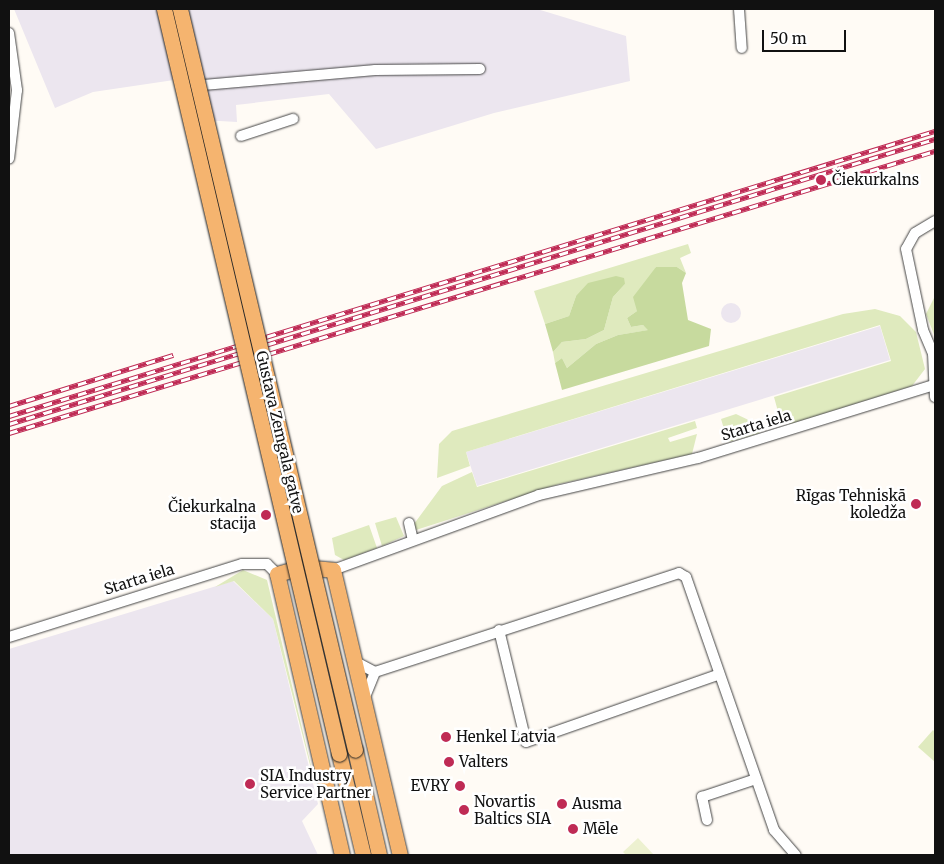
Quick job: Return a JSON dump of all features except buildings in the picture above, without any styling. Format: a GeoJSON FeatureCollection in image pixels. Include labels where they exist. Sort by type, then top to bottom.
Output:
{"type":"FeatureCollection","features":[{"type":"Feature","properties":{"kind":"main road","name":"Gustava Zemgala gatve"},"geometry":{"type":"LineString","coordinates":[[164,9],[363,855]]}},
{"type":"Feature","properties":{"kind":"main road","name":"Gustava Zemgala gatve"},"geometry":{"type":"LineString","coordinates":[[180,9],[380,855]]}},
{"type":"Feature","properties":{"kind":"main road"},"geometry":{"type":"LineString","coordinates":[[342,855],[277,574],[302,567],[332,570],[354,661],[365,697],[400,855]]}},
{"type":"Feature","properties":{"kind":"street"},"geometry":{"type":"LineString","coordinates":[[738,9],[742,48]]}},
{"type":"Feature","properties":{"kind":"street"},"geometry":{"type":"LineString","coordinates":[[9,33],[17,90],[9,159]]}},
{"type":"Feature","properties":{"kind":"street"},"geometry":{"type":"LineString","coordinates":[[177,89],[212,81],[375,70],[480,69]]}},
{"type":"Feature","properties":{"kind":"street"},"geometry":{"type":"LineString","coordinates":[[241,136],[293,118]]}},
{"type":"Feature","properties":{"kind":"street"},"geometry":{"type":"LineString","coordinates":[[935,221],[915,233],[906,249],[923,330],[934,352],[931,386],[935,398]]}},
{"type":"Feature","properties":{"kind":"street","name":"Starta iela"},"geometry":{"type":"LineString","coordinates":[[332,570],[539,495],[698,458],[931,386]]}},
{"type":"Feature","properties":{"kind":"street"},"geometry":{"type":"LineString","coordinates":[[409,523],[413,540]]}},
{"type":"Feature","properties":{"kind":"street","name":"Starta iela"},"geometry":{"type":"LineString","coordinates":[[9,637],[242,564],[267,564],[277,574]]}},
{"type":"Feature","properties":{"kind":"street"},"geometry":{"type":"LineString","coordinates":[[354,661],[376,672],[499,630],[679,573],[686,577],[717,675],[774,830],[796,855]]}},
{"type":"Feature","properties":{"kind":"street"},"geometry":{"type":"LineString","coordinates":[[499,630],[526,742],[717,675]]}},
{"type":"Feature","properties":{"kind":"street"},"geometry":{"type":"LineString","coordinates":[[365,697],[376,672]]}},
{"type":"Feature","properties":{"kind":"street"},"geometry":{"type":"LineString","coordinates":[[707,820],[702,797],[756,779]]}},
{"type":"Feature","properties":{"kind":"shaded area"},"geometry":{"type":"Polygon","coordinates":[[[14,9],[537,9],[626,36],[630,81],[494,113],[376,149],[329,94],[236,105],[237,122],[185,119],[174,80],[93,92],[55,108],[14,9]]]}},
{"type":"Feature","properties":{"kind":"shaded area"},"geometry":{"type":"Polygon","coordinates":[[[731,303],[738,306],[741,313],[738,320],[731,323],[724,320],[721,313],[724,306],[731,303]]]}},
{"type":"Feature","properties":{"kind":"shaded area"},"geometry":{"type":"Polygon","coordinates":[[[880,326],[890,360],[477,486],[466,452],[880,326]]]}},
{"type":"Feature","properties":{"kind":"shaded area"},"geometry":{"type":"Polygon","coordinates":[[[233,581],[273,619],[318,804],[302,821],[318,855],[9,855],[9,649],[233,581]]]}},
{"type":"Feature","properties":{"kind":"green space"},"geometry":{"type":"Polygon","coordinates":[[[688,244],[691,253],[680,258],[686,273],[677,267],[656,267],[637,311],[627,318],[631,327],[643,325],[649,330],[618,335],[596,344],[567,368],[562,358],[555,363],[553,352],[562,342],[586,339],[604,330],[613,297],[625,284],[576,296],[569,316],[545,324],[534,291],[688,244]]]}},
{"type":"Feature","properties":{"kind":"green space"},"geometry":{"type":"Polygon","coordinates":[[[656,267],[677,267],[686,273],[682,283],[688,320],[711,329],[709,346],[562,390],[555,363],[562,358],[567,368],[596,344],[618,335],[648,330],[643,325],[631,327],[627,318],[637,311],[633,297],[656,267]]]}},
{"type":"Feature","properties":{"kind":"green space"},"geometry":{"type":"Polygon","coordinates":[[[616,276],[624,278],[625,284],[613,297],[604,330],[586,339],[562,342],[553,352],[545,324],[569,316],[576,296],[588,283],[616,276]]]}},
{"type":"Feature","properties":{"kind":"green space"},"geometry":{"type":"Polygon","coordinates":[[[935,296],[935,337],[926,314],[935,296]]]}},
{"type":"Feature","properties":{"kind":"green space"},"geometry":{"type":"Polygon","coordinates":[[[875,309],[900,316],[916,332],[925,369],[912,386],[791,424],[780,419],[774,397],[891,361],[880,325],[466,452],[470,466],[437,478],[439,444],[452,431],[843,314],[875,309]]]}},
{"type":"Feature","properties":{"kind":"green space"},"geometry":{"type":"Polygon","coordinates":[[[736,414],[757,424],[760,433],[728,442],[721,419],[736,414]]]}},
{"type":"Feature","properties":{"kind":"green space"},"geometry":{"type":"Polygon","coordinates":[[[695,421],[697,428],[668,438],[670,442],[697,434],[692,454],[559,484],[416,530],[414,524],[442,486],[472,472],[477,487],[695,421]]]}},
{"type":"Feature","properties":{"kind":"green space"},"geometry":{"type":"Polygon","coordinates":[[[396,517],[404,536],[382,546],[375,523],[396,517]]]}},
{"type":"Feature","properties":{"kind":"green space"},"geometry":{"type":"Polygon","coordinates":[[[369,525],[377,548],[344,560],[335,555],[332,538],[369,525]]]}},
{"type":"Feature","properties":{"kind":"green space"},"geometry":{"type":"Polygon","coordinates":[[[243,570],[267,580],[320,804],[273,619],[234,581],[215,587],[243,570]]]}},
{"type":"Feature","properties":{"kind":"green space"},"geometry":{"type":"Polygon","coordinates":[[[933,730],[935,732],[935,762],[918,747],[933,730]]]}},
{"type":"Feature","properties":{"kind":"green space"},"geometry":{"type":"Polygon","coordinates":[[[638,838],[654,855],[626,855],[623,852],[638,838]]]}},
{"type":"Feature","properties":{"kind":"railway"},"geometry":{"type":"LineString","coordinates":[[9,416],[935,131]]}},
{"type":"Feature","properties":{"kind":"railway"},"geometry":{"type":"LineString","coordinates":[[9,424],[935,139]]}},
{"type":"Feature","properties":{"kind":"railway"},"geometry":{"type":"LineString","coordinates":[[9,433],[935,151]]}},
{"type":"Feature","properties":{"kind":"railway"},"geometry":{"type":"LineString","coordinates":[[9,406],[173,355]]}},
{"type":"Feature","properties":{"kind":"place","name":"Čiekurkalns"},"geometry":{"type":"Point","coordinates":[821,180]}},
{"type":"Feature","properties":{"kind":"place","name":"Rīgas Tehniskā koledža"},"geometry":{"type":"Point","coordinates":[916,504]}},
{"type":"Feature","properties":{"kind":"place","name":"Čiekurkalna stacija"},"geometry":{"type":"Point","coordinates":[266,515]}},
{"type":"Feature","properties":{"kind":"place","name":"Henkel Latvia"},"geometry":{"type":"Point","coordinates":[446,737]}},
{"type":"Feature","properties":{"kind":"place","name":"Valters"},"geometry":{"type":"Point","coordinates":[449,762]}},
{"type":"Feature","properties":{"kind":"place","name":"SIA Industry Service Partner"},"geometry":{"type":"Point","coordinates":[250,784]}},
{"type":"Feature","properties":{"kind":"place","name":"EVRY"},"geometry":{"type":"Point","coordinates":[460,786]}},
{"type":"Feature","properties":{"kind":"place","name":"Ausma"},"geometry":{"type":"Point","coordinates":[562,804]}},
{"type":"Feature","properties":{"kind":"place","name":"Novartis Baltics SIA"},"geometry":{"type":"Point","coordinates":[464,810]}},
{"type":"Feature","properties":{"kind":"place","name":"Mēle"},"geometry":{"type":"Point","coordinates":[573,829]}}]}
